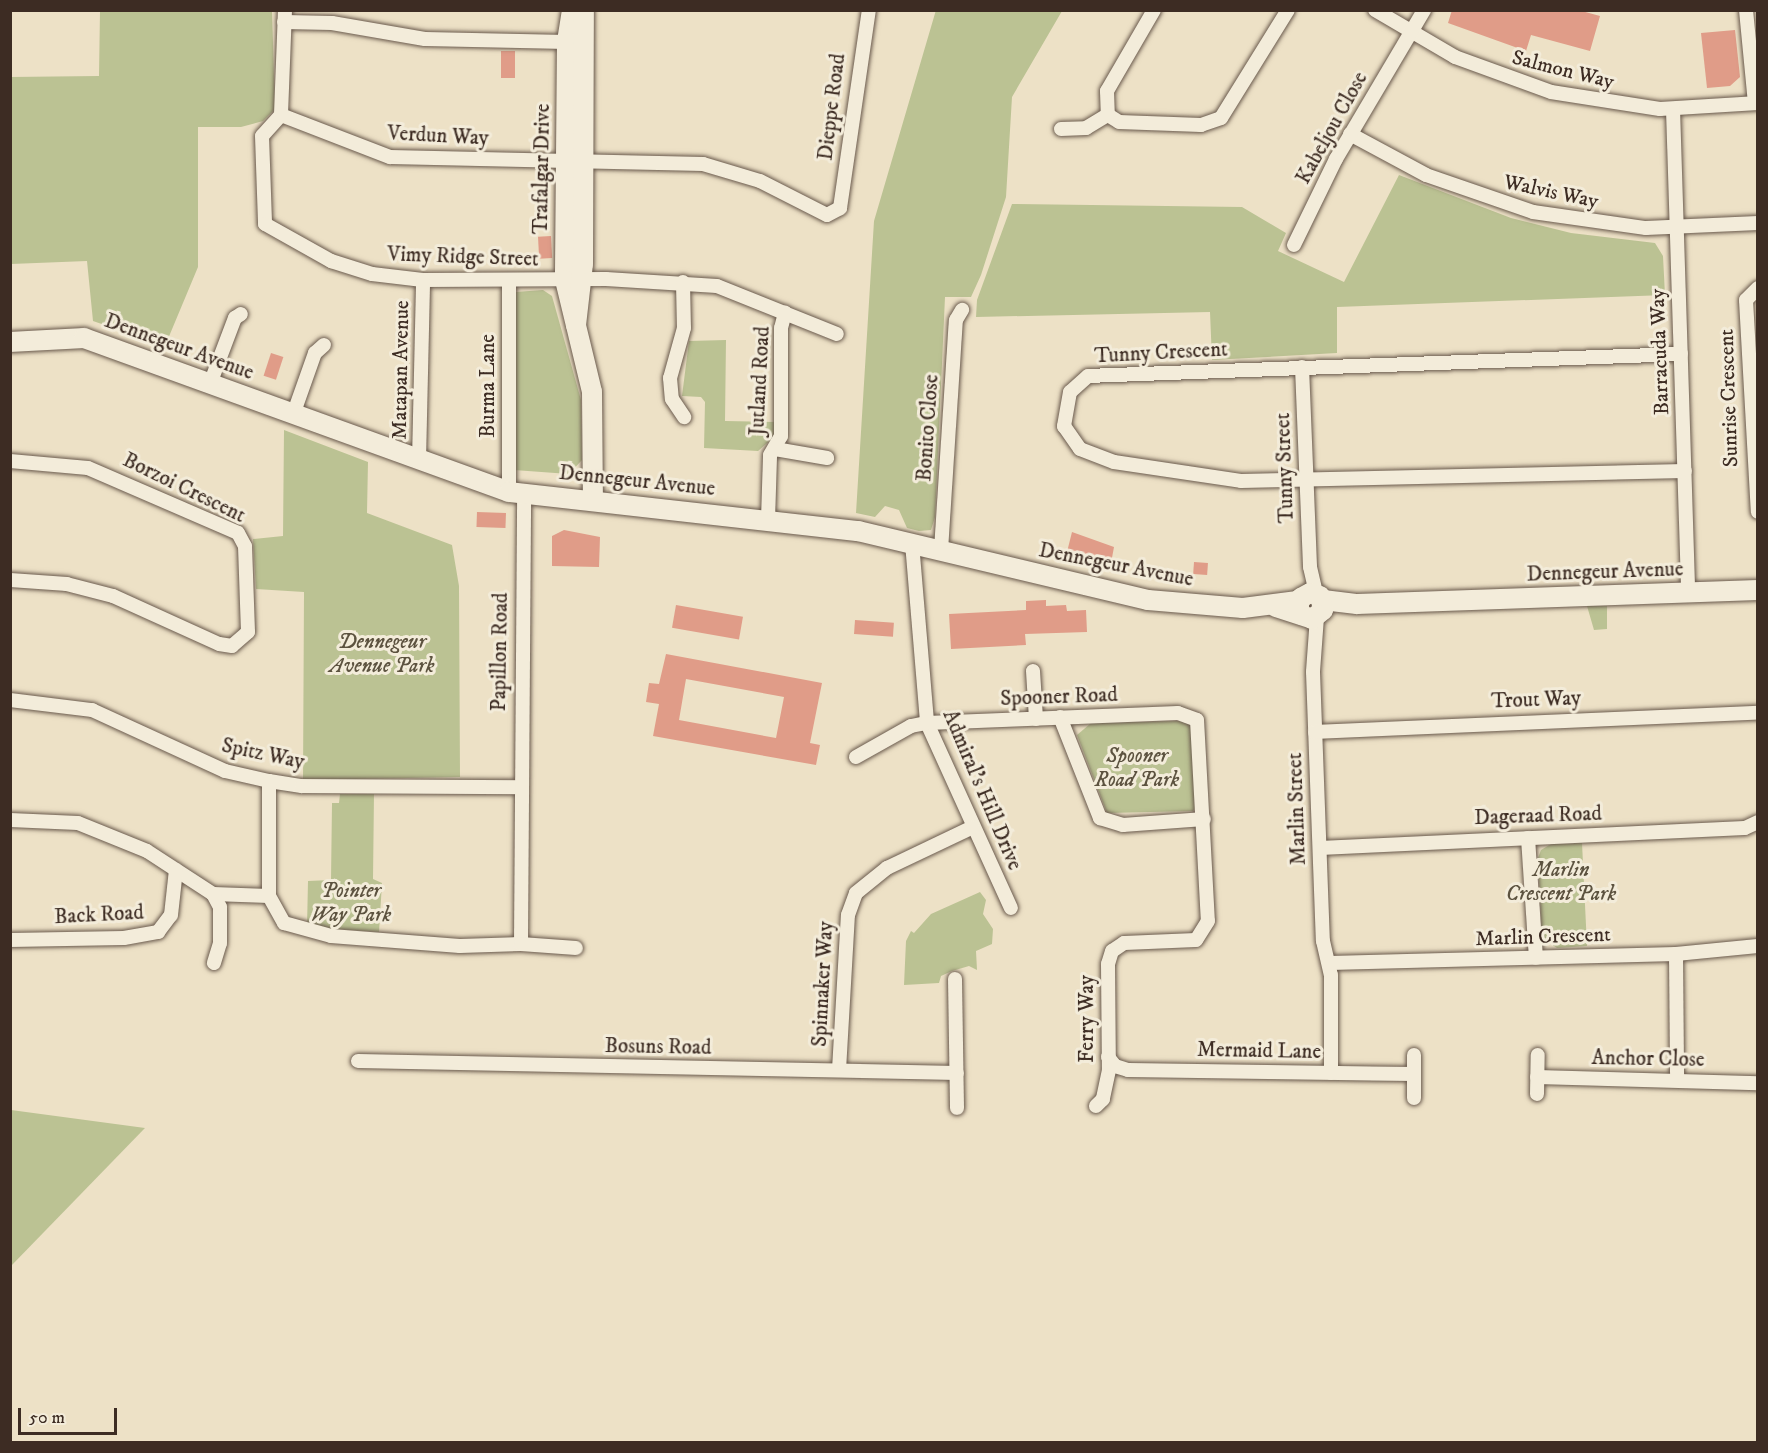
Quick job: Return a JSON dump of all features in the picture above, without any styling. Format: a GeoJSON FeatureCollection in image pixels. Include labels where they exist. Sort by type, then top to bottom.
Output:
{"type":"FeatureCollection","features":[{"type":"Feature","properties":{"kind":"street","name":"Trafalgar Drive"},"geometry":{"type":"LineString","coordinates":[[572,10],[567,42],[575,161]]}},
{"type":"Feature","properties":{"kind":"street","name":"Trafalgar Drive"},"geometry":{"type":"LineString","coordinates":[[584,10],[575,161],[573,280],[576,328],[593,398],[593,500]]}},
{"type":"Feature","properties":{"kind":"street","name":"Dieppe Road"},"geometry":{"type":"LineString","coordinates":[[840,208],[869,10]]}},
{"type":"Feature","properties":{"kind":"street"},"geometry":{"type":"LineString","coordinates":[[1108,115],[1107,91],[1154,10]]}},
{"type":"Feature","properties":{"kind":"street"},"geometry":{"type":"LineString","coordinates":[[1108,115],[1130,124],[1201,125],[1221,118],[1288,10]]}},
{"type":"Feature","properties":{"kind":"street","name":"Salmon Way"},"geometry":{"type":"LineString","coordinates":[[1375,10],[1410,33],[1455,57],[1523,85],[1613,105],[1673,109],[1756,103]]}},
{"type":"Feature","properties":{"kind":"street","name":"Kabeljou Close"},"geometry":{"type":"LineString","coordinates":[[1294,245],[1350,135],[1424,10]]}},
{"type":"Feature","properties":{"kind":"street"},"geometry":{"type":"LineString","coordinates":[[1746,10],[1756,103]]}},
{"type":"Feature","properties":{"kind":"street"},"geometry":{"type":"LineString","coordinates":[[281,115],[284,16],[425,39],[567,42]]}},
{"type":"Feature","properties":{"kind":"street","name":"Barracuda Way"},"geometry":{"type":"LineString","coordinates":[[1673,109],[1688,593]]}},
{"type":"Feature","properties":{"kind":"street","name":"Verdun Way"},"geometry":{"type":"LineString","coordinates":[[281,115],[390,157],[703,164],[760,181],[827,215],[840,208]]}},
{"type":"Feature","properties":{"kind":"street","name":"Vimy Ridge Street"},"geometry":{"type":"LineString","coordinates":[[281,115],[262,136],[265,224],[331,261],[372,274],[423,280],[683,282],[717,286],[837,334]]}},
{"type":"Feature","properties":{"kind":"street"},"geometry":{"type":"LineString","coordinates":[[1061,129],[1086,128],[1108,115]]}},
{"type":"Feature","properties":{"kind":"street","name":"Walvis Way"},"geometry":{"type":"LineString","coordinates":[[1350,135],[1426,175],[1506,205],[1596,224],[1676,227],[1758,223]]}},
{"type":"Feature","properties":{"kind":"street","name":"Matapan Avenue"},"geometry":{"type":"LineString","coordinates":[[419,461],[423,280]]}},
{"type":"Feature","properties":{"kind":"street","name":"Burma Lane"},"geometry":{"type":"LineString","coordinates":[[510,280],[517,493]]}},
{"type":"Feature","properties":{"kind":"street"},"geometry":{"type":"LineString","coordinates":[[683,282],[684,328],[669,378],[672,399],[684,417]]}},
{"type":"Feature","properties":{"kind":"street","name":"Sunrise Crescent"},"geometry":{"type":"LineString","coordinates":[[1758,288],[1746,300],[1758,512]]}},
{"type":"Feature","properties":{"kind":"street","name":"Bonito Close"},"geometry":{"type":"LineString","coordinates":[[941,550],[956,320],[962,310]]}},
{"type":"Feature","properties":{"kind":"street","name":"Jutland Road"},"geometry":{"type":"LineString","coordinates":[[768,520],[769,462],[781,436],[781,328],[786,313]]}},
{"type":"Feature","properties":{"kind":"street"},"geometry":{"type":"LineString","coordinates":[[210,384],[235,318],[242,314]]}},
{"type":"Feature","properties":{"kind":"street","name":"Dennegeur Avenue"},"geometry":{"type":"LineString","coordinates":[[10,342],[84,338],[419,461],[517,493],[768,520],[912,543],[1148,600],[1276,607],[1758,590]]}},
{"type":"Feature","properties":{"kind":"street"},"geometry":{"type":"LineString","coordinates":[[293,415],[315,353],[324,345]]}},
{"type":"Feature","properties":{"kind":"street","name":"Tunny Crescent"},"geometry":{"type":"LineString","coordinates":[[1681,354],[1088,376],[1070,392],[1064,426],[1080,449],[1114,462],[1231,480],[1307,482],[1685,471]]}},
{"type":"Feature","properties":{"kind":"street","name":"Tunny Street"},"geometry":{"type":"LineString","coordinates":[[1302,367],[1311,606]]}},
{"type":"Feature","properties":{"kind":"street"},"geometry":{"type":"LineString","coordinates":[[775,449],[827,458]]}},
{"type":"Feature","properties":{"kind":"street","name":"Borzoi Crescent"},"geometry":{"type":"LineString","coordinates":[[10,461],[88,468],[238,533],[245,546],[248,632],[232,646],[219,644],[113,596],[67,584],[10,580]]}},
{"type":"Feature","properties":{"kind":"street","name":"Papillon Road"},"geometry":{"type":"LineString","coordinates":[[517,493],[521,944]]}},
{"type":"Feature","properties":{"kind":"street","name":"Admiral's Hill Drive"},"geometry":{"type":"LineString","coordinates":[[912,543],[927,723],[1011,908]]}},
{"type":"Feature","properties":{"kind":"street","name":"Marlin Street"},"geometry":{"type":"LineString","coordinates":[[1311,606],[1323,941],[1330,963],[1331,1073]]}},
{"type":"Feature","properties":{"kind":"street"},"geometry":{"type":"LineString","coordinates":[[1033,671],[1036,719]]}},
{"type":"Feature","properties":{"kind":"street","name":"Spitz Way"},"geometry":{"type":"LineString","coordinates":[[10,700],[92,710],[225,771],[269,781],[302,786],[520,787]]}},
{"type":"Feature","properties":{"kind":"street","name":"Trout Way"},"geometry":{"type":"LineString","coordinates":[[1316,732],[1758,713]]}},
{"type":"Feature","properties":{"kind":"street","name":"Spooner Road"},"geometry":{"type":"LineString","coordinates":[[856,757],[911,726],[927,723],[1060,717],[1192,716],[1201,725],[1204,819]]}},
{"type":"Feature","properties":{"kind":"street"},"geometry":{"type":"LineString","coordinates":[[1060,717],[1100,818],[1123,825],[1204,819]]}},
{"type":"Feature","properties":{"kind":"street"},"geometry":{"type":"LineString","coordinates":[[269,781],[269,896],[278,918],[308,933],[460,946],[521,944],[576,948]]}},
{"type":"Feature","properties":{"kind":"street","name":"Ferry Way"},"geometry":{"type":"LineString","coordinates":[[1096,1106],[1104,1099],[1108,1057],[1108,964],[1114,948],[1124,943],[1189,942],[1202,936],[1209,910],[1204,819]]}},
{"type":"Feature","properties":{"kind":"street"},"geometry":{"type":"LineString","coordinates":[[10,820],[78,823],[147,851],[213,894],[220,907],[220,943],[214,963]]}},
{"type":"Feature","properties":{"kind":"street","name":"Dageraad Road"},"geometry":{"type":"LineString","coordinates":[[1320,848],[1745,828],[1758,822]]}},
{"type":"Feature","properties":{"kind":"street","name":"Spinnaker Way"},"geometry":{"type":"LineString","coordinates":[[839,1070],[848,915],[854,898],[887,868],[973,827]]}},
{"type":"Feature","properties":{"kind":"street"},"geometry":{"type":"LineString","coordinates":[[1528,838],[1536,958]]}},
{"type":"Feature","properties":{"kind":"street","name":"Back Road"},"geometry":{"type":"LineString","coordinates":[[10,940],[124,938],[158,932],[171,915],[176,870]]}},
{"type":"Feature","properties":{"kind":"street"},"geometry":{"type":"LineString","coordinates":[[213,894],[269,896]]}},
{"type":"Feature","properties":{"kind":"street","name":"Marlin Crescent"},"geometry":{"type":"LineString","coordinates":[[1330,963],[1676,954],[1758,946]]}},
{"type":"Feature","properties":{"kind":"street"},"geometry":{"type":"LineString","coordinates":[[1676,954],[1677,1080]]}},
{"type":"Feature","properties":{"kind":"street"},"geometry":{"type":"LineString","coordinates":[[955,979],[957,1107]]}},
{"type":"Feature","properties":{"kind":"street"},"geometry":{"type":"LineString","coordinates":[[1414,1055],[1414,1098]]}},
{"type":"Feature","properties":{"kind":"street"},"geometry":{"type":"LineString","coordinates":[[1537,1094],[1538,1055]]}},
{"type":"Feature","properties":{"kind":"street","name":"Mermaid Lane"},"geometry":{"type":"LineString","coordinates":[[1108,1057],[1128,1070],[1414,1074]]}},
{"type":"Feature","properties":{"kind":"street","name":"Bosuns Road"},"geometry":{"type":"LineString","coordinates":[[358,1061],[957,1073]]}},
{"type":"Feature","properties":{"kind":"street","name":"Anchor Close"},"geometry":{"type":"LineString","coordinates":[[1537,1077],[1758,1083]]}},
{"type":"Feature","properties":{"kind":"green space"},"geometry":{"type":"Polygon","coordinates":[[[936,10],[1062,11],[1012,97],[1006,197],[981,275],[971,297],[945,297],[935,517],[931,530],[919,531],[907,528],[899,510],[885,506],[875,517],[856,513],[874,221],[936,10]]]}},
{"type":"Feature","properties":{"kind":"green space"},"geometry":{"type":"Polygon","coordinates":[[[100,11],[272,11],[275,109],[263,121],[241,127],[198,127],[198,267],[165,346],[93,321],[87,261],[11,264],[10,77],[99,76],[100,11]]]}},
{"type":"Feature","properties":{"kind":"green space"},"geometry":{"type":"Polygon","coordinates":[[[1399,175],[1511,218],[1571,233],[1655,243],[1663,256],[1665,295],[1337,307],[1337,353],[1212,360],[1210,312],[976,317],[977,300],[1012,204],[1242,207],[1286,233],[1278,251],[1344,282],[1399,175]]]}},
{"type":"Feature","properties":{"kind":"green space"},"geometry":{"type":"Polygon","coordinates":[[[543,290],[552,296],[581,400],[582,460],[569,474],[514,470],[516,292],[543,290]]]}},
{"type":"Feature","properties":{"kind":"green space"},"geometry":{"type":"Polygon","coordinates":[[[726,340],[725,421],[776,422],[774,437],[758,451],[704,448],[705,402],[701,397],[682,396],[689,341],[726,340]]]}},
{"type":"Feature","properties":{"kind":"green space","name":"Dennegeur Avenue Park"},"geometry":{"type":"Polygon","coordinates":[[[284,430],[368,462],[367,513],[452,545],[459,586],[460,777],[303,780],[304,592],[256,589],[253,539],[283,536],[284,430]]]}},
{"type":"Feature","properties":{"kind":"green space"},"geometry":{"type":"Polygon","coordinates":[[[1587,606],[1607,606],[1607,629],[1594,630],[1587,606]]]}},
{"type":"Feature","properties":{"kind":"green space","name":"Spooner Road Park"},"geometry":{"type":"Polygon","coordinates":[[[1179,721],[1192,725],[1196,806],[1193,811],[1107,813],[1077,735],[1091,723],[1179,721]]]}},
{"type":"Feature","properties":{"kind":"green space","name":"Pointer Way Park"},"geometry":{"type":"Polygon","coordinates":[[[340,794],[374,794],[373,879],[382,883],[379,932],[307,927],[308,881],[331,880],[332,803],[339,803],[340,794]]]}},
{"type":"Feature","properties":{"kind":"green space","name":"Marlin Crescent Park"},"geometry":{"type":"Polygon","coordinates":[[[1582,843],[1587,946],[1557,948],[1542,938],[1538,858],[1541,850],[1551,844],[1582,843]]]}},
{"type":"Feature","properties":{"kind":"green space"},"geometry":{"type":"Polygon","coordinates":[[[980,892],[986,900],[983,914],[993,929],[992,944],[976,951],[977,970],[969,966],[941,976],[939,983],[904,985],[906,941],[911,931],[914,933],[931,914],[980,892]]]}},
{"type":"Feature","properties":{"kind":"green space"},"geometry":{"type":"Polygon","coordinates":[[[10,1110],[145,1128],[11,1266],[10,1110]]]}},
{"type":"Feature","properties":{"kind":"building"},"geometry":{"type":"Polygon","coordinates":[[[1452,10],[1578,10],[1600,16],[1590,51],[1531,35],[1526,51],[1448,23],[1452,10]]]}},
{"type":"Feature","properties":{"kind":"building"},"geometry":{"type":"Polygon","coordinates":[[[1735,30],[1740,77],[1730,86],[1707,88],[1701,33],[1735,30]]]}},
{"type":"Feature","properties":{"kind":"building"},"geometry":{"type":"Polygon","coordinates":[[[501,51],[515,51],[515,78],[501,78],[501,51]]]}},
{"type":"Feature","properties":{"kind":"building"},"geometry":{"type":"Polygon","coordinates":[[[551,236],[552,258],[539,259],[538,237],[551,236]]]}},
{"type":"Feature","properties":{"kind":"building"},"geometry":{"type":"Polygon","coordinates":[[[271,353],[283,357],[276,380],[264,376],[271,353]]]}},
{"type":"Feature","properties":{"kind":"building"},"geometry":{"type":"Polygon","coordinates":[[[477,512],[506,513],[505,528],[476,527],[477,512]]]}},
{"type":"Feature","properties":{"kind":"building"},"geometry":{"type":"Polygon","coordinates":[[[564,530],[600,537],[599,567],[552,566],[552,536],[564,530]]]}},
{"type":"Feature","properties":{"kind":"building"},"geometry":{"type":"Polygon","coordinates":[[[1072,532],[1114,547],[1111,563],[1066,556],[1072,532]]]}},
{"type":"Feature","properties":{"kind":"building"},"geometry":{"type":"Polygon","coordinates":[[[1194,562],[1208,563],[1207,575],[1193,574],[1194,562]]]}},
{"type":"Feature","properties":{"kind":"building"},"geometry":{"type":"Polygon","coordinates":[[[1046,600],[1046,606],[1066,605],[1067,611],[1086,610],[1087,632],[1025,634],[1026,645],[951,649],[949,614],[1026,610],[1026,601],[1046,600]]]}},
{"type":"Feature","properties":{"kind":"building"},"geometry":{"type":"Polygon","coordinates":[[[676,605],[743,617],[739,639],[672,628],[676,605]]]}},
{"type":"Feature","properties":{"kind":"building"},"geometry":{"type":"Polygon","coordinates":[[[855,620],[894,623],[893,637],[854,634],[855,620]]]}},
{"type":"Feature","properties":{"kind":"building"},"geometry":{"type":"Polygon","coordinates":[[[666,654],[822,683],[810,743],[820,745],[816,765],[653,736],[659,704],[646,702],[649,683],[659,684],[666,654]],[[686,679],[679,720],[776,738],[784,697],[686,679]]]}}]}
